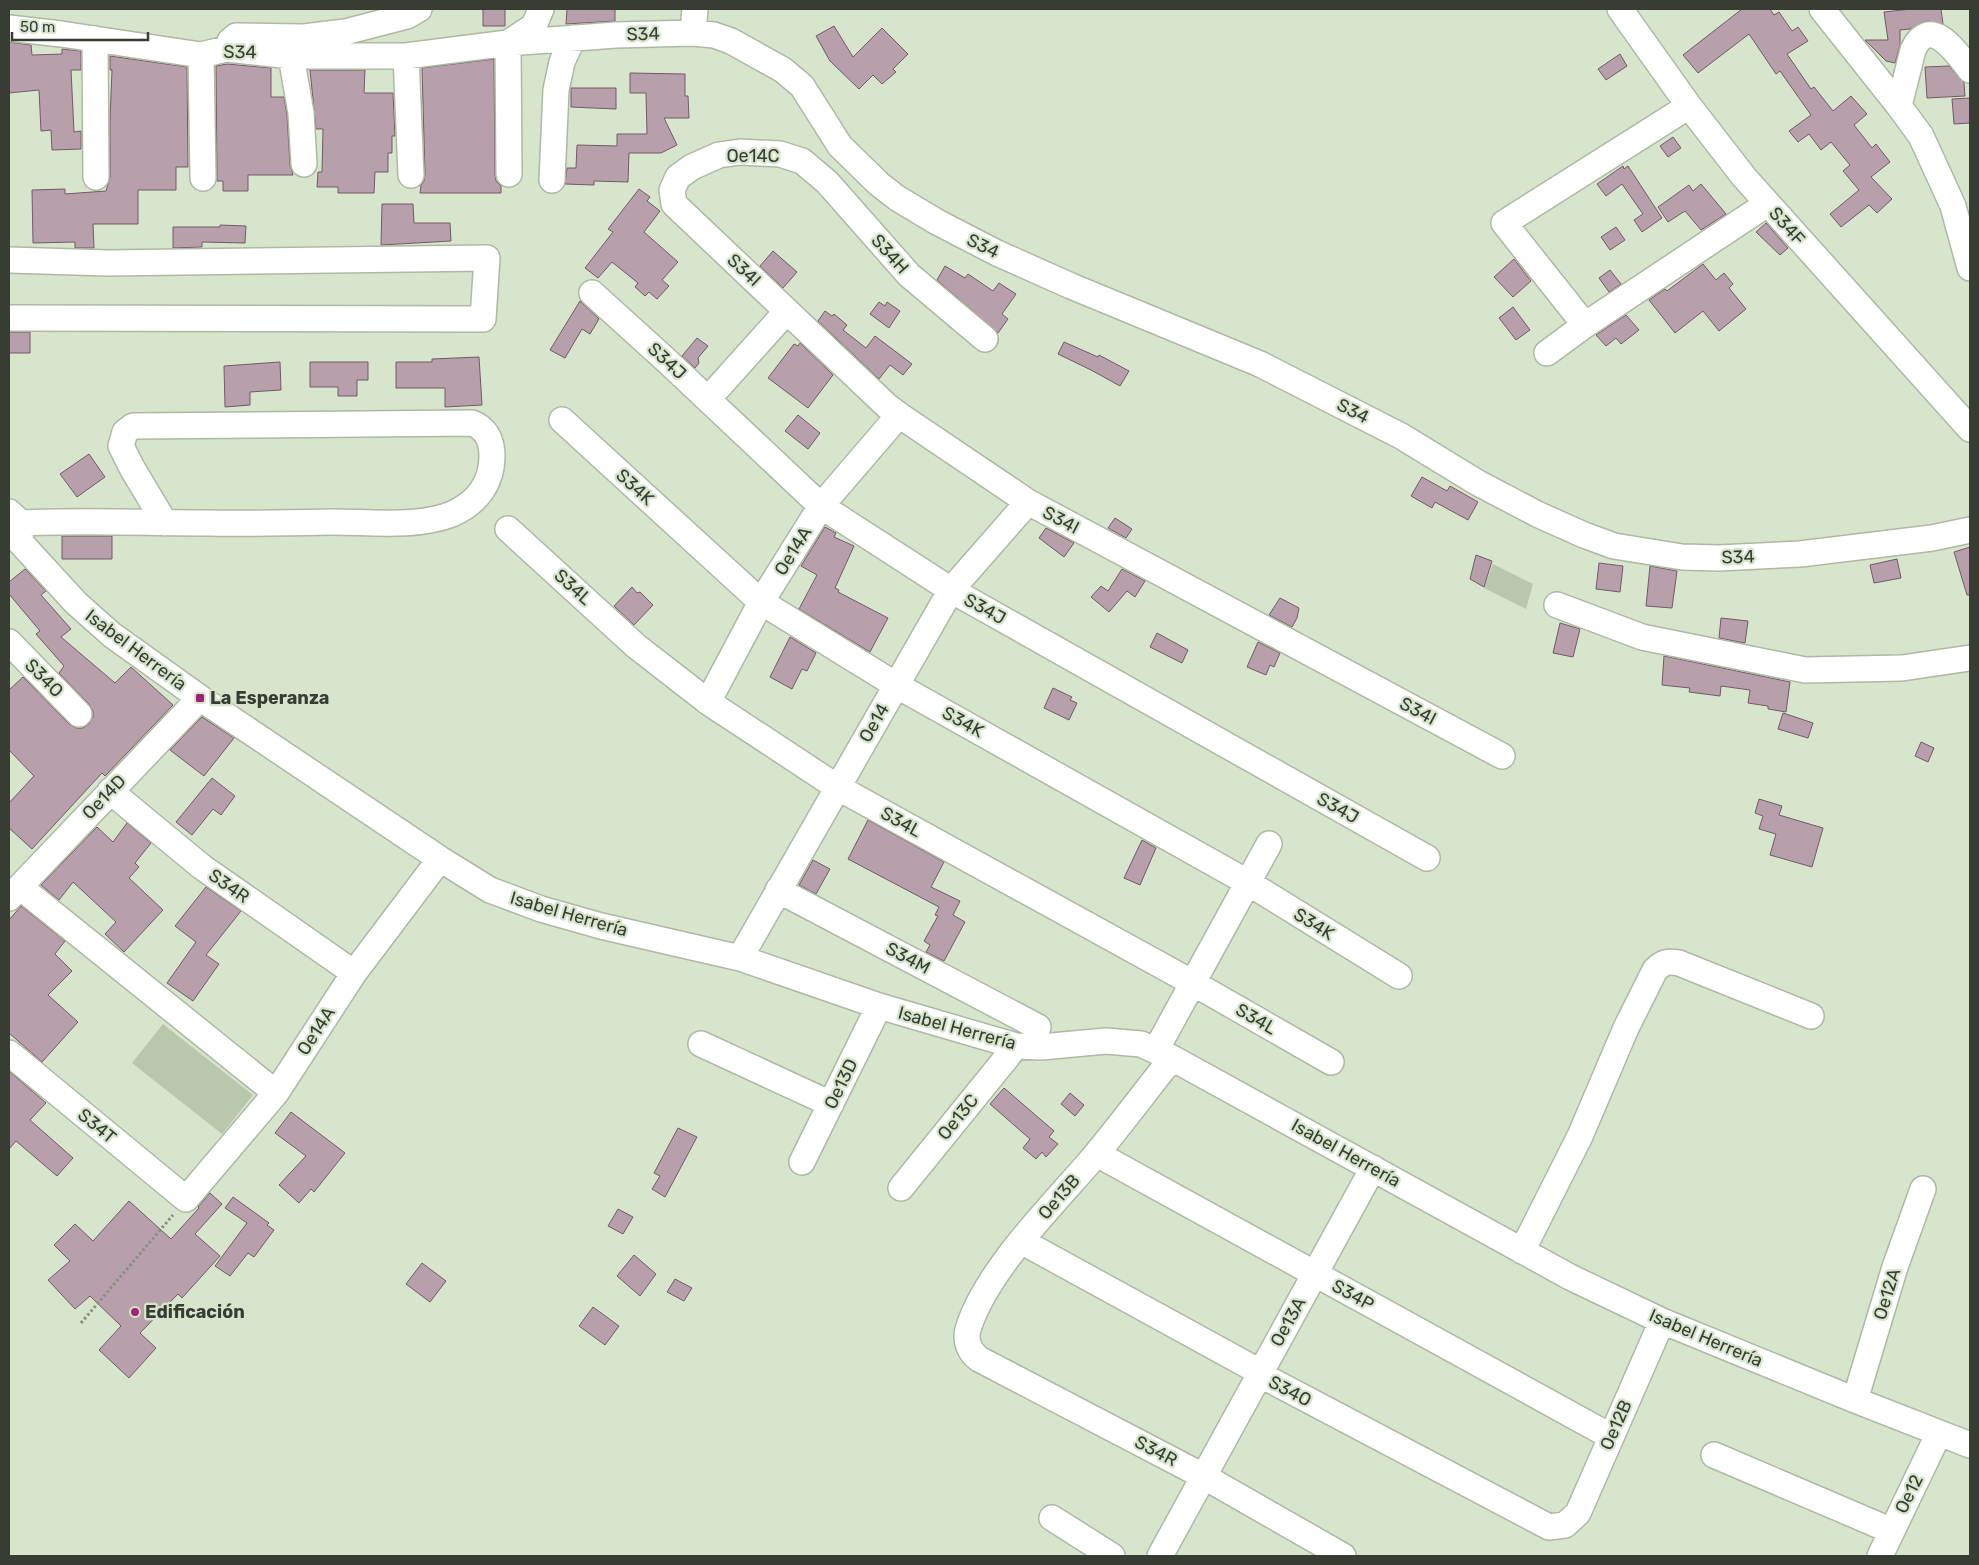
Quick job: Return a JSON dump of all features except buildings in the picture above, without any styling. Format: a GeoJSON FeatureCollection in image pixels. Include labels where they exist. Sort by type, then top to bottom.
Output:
{"type":"FeatureCollection","features":[{"type":"Feature","properties":{"kind":"street"},"geometry":{"type":"LineString","coordinates":[[226,49],[230,40],[236,36],[304,37],[354,19],[407,16],[419,9]]}},
{"type":"Feature","properties":{"kind":"street"},"geometry":{"type":"LineString","coordinates":[[509,174],[508,43],[534,26],[541,9]]}},
{"type":"Feature","properties":{"kind":"street","name":"S34F"},"geometry":{"type":"LineString","coordinates":[[1620,9],[1689,106],[1767,204],[1969,425]]}},
{"type":"Feature","properties":{"kind":"street"},"geometry":{"type":"LineString","coordinates":[[1822,9],[1899,106],[1929,152],[1953,206],[1970,268]]}},
{"type":"Feature","properties":{"kind":"street","name":"S34"},"geometry":{"type":"LineString","coordinates":[[9,28],[201,55],[226,49],[291,56],[406,56],[508,43],[573,38],[694,21],[714,35],[731,41],[783,70],[802,86],[840,146],[879,184],[897,198],[937,222],[998,253],[1072,286],[1260,364],[1401,436],[1478,483],[1537,514],[1584,535],[1622,548],[1682,557],[1719,558],[1809,553],[1932,538],[1970,530]]}},
{"type":"Feature","properties":{"kind":"street"},"geometry":{"type":"LineString","coordinates":[[1899,106],[1913,50],[1916,42],[1922,37],[1929,35],[1941,38],[1970,70]]}},
{"type":"Feature","properties":{"kind":"street"},"geometry":{"type":"LineString","coordinates":[[552,180],[556,90],[562,62],[573,38]]}},
{"type":"Feature","properties":{"kind":"street"},"geometry":{"type":"LineString","coordinates":[[95,39],[96,177]]}},
{"type":"Feature","properties":{"kind":"street"},"geometry":{"type":"LineString","coordinates":[[201,55],[203,178]]}},
{"type":"Feature","properties":{"kind":"street"},"geometry":{"type":"LineString","coordinates":[[291,56],[301,113],[304,164]]}},
{"type":"Feature","properties":{"kind":"street"},"geometry":{"type":"LineString","coordinates":[[406,56],[411,176]]}},
{"type":"Feature","properties":{"kind":"street"},"geometry":{"type":"LineString","coordinates":[[1585,325],[1504,223],[1689,106]]}},
{"type":"Feature","properties":{"kind":"street","name":"Oe14C"},"geometry":{"type":"LineString","coordinates":[[674,204],[672,190],[678,177],[692,167],[719,155],[740,152],[780,154],[802,161]]}},
{"type":"Feature","properties":{"kind":"street","name":"S34H"},"geometry":{"type":"LineString","coordinates":[[802,161],[827,182],[909,275],[985,339]]}},
{"type":"Feature","properties":{"kind":"street","name":"S34I"},"geometry":{"type":"LineString","coordinates":[[674,204],[887,406],[1028,502],[1502,756]]}},
{"type":"Feature","properties":{"kind":"street"},"geometry":{"type":"LineString","coordinates":[[1547,353],[1585,325],[1767,204]]}},
{"type":"Feature","properties":{"kind":"street"},"geometry":{"type":"LineString","coordinates":[[9,260],[108,263],[487,258],[483,319],[9,318]]}},
{"type":"Feature","properties":{"kind":"street","name":"S34J"},"geometry":{"type":"LineString","coordinates":[[592,294],[821,506],[951,590],[1427,858]]}},
{"type":"Feature","properties":{"kind":"street"},"geometry":{"type":"LineString","coordinates":[[708,400],[787,311]]}},
{"type":"Feature","properties":{"kind":"street","name":"Oe14A"},"geometry":{"type":"LineString","coordinates":[[708,702],[761,602],[821,506],[899,415]]}},
{"type":"Feature","properties":{"kind":"street","name":"S34K"},"geometry":{"type":"LineString","coordinates":[[562,420],[761,602],[896,685],[1247,882],[1399,976]]}},
{"type":"Feature","properties":{"kind":"street"},"geometry":{"type":"LineString","coordinates":[[15,532],[165,522],[418,522],[439,518],[462,508],[476,499],[485,488],[492,462],[492,448],[481,426],[472,423],[133,426],[125,432],[122,446],[132,468],[165,522]]}},
{"type":"Feature","properties":{"kind":"street","name":"Oe14"},"geometry":{"type":"LineString","coordinates":[[740,958],[951,590],[1028,502]]}},
{"type":"Feature","properties":{"kind":"street","name":"S34L"},"geometry":{"type":"LineString","coordinates":[[508,529],[636,646],[708,702],[837,787],[1193,983],[1332,1062]]}},
{"type":"Feature","properties":{"kind":"street","name":"Isabel Herrería"},"geometry":{"type":"LineString","coordinates":[[15,532],[76,603],[98,622],[200,698],[490,890],[541,909],[600,926],[740,958],[879,1006],[1016,1046],[1041,1047],[1106,1041],[1141,1044],[1164,1054],[1374,1168],[1570,1277],[1662,1321],[1855,1400],[1970,1444]]}},
{"type":"Feature","properties":{"kind":"street"},"geometry":{"type":"LineString","coordinates":[[1557,605],[1642,637],[1805,670],[1902,668],[1970,658]]}},
{"type":"Feature","properties":{"kind":"street","name":"S34O"},"geometry":{"type":"LineString","coordinates":[[9,642],[79,714]]}},
{"type":"Feature","properties":{"kind":"street","name":"Oe14D"},"geometry":{"type":"LineString","coordinates":[[14,892],[200,698]]}},
{"type":"Feature","properties":{"kind":"street","name":"S34R"},"geometry":{"type":"LineString","coordinates":[[110,791],[202,867],[354,973]]}},
{"type":"Feature","properties":{"kind":"street","name":"Oe13B"},"geometry":{"type":"LineString","coordinates":[[969,1347],[967,1338],[968,1327],[990,1282],[1021,1241],[1097,1154],[1164,1054],[1193,983],[1269,844]]}},
{"type":"Feature","properties":{"kind":"street","name":"Oe14A"},"geometry":{"type":"LineString","coordinates":[[186,1199],[276,1093],[354,973],[440,858]]}},
{"type":"Feature","properties":{"kind":"street","name":"S34M"},"geometry":{"type":"LineString","coordinates":[[778,890],[1038,1027]]}},
{"type":"Feature","properties":{"kind":"street"},"geometry":{"type":"LineString","coordinates":[[14,892],[276,1093]]}},
{"type":"Feature","properties":{"kind":"street"},"geometry":{"type":"LineString","coordinates":[[1522,1251],[1580,1136],[1626,1028],[1655,970],[1661,964],[1668,961],[1679,963],[1811,1016]]}},
{"type":"Feature","properties":{"kind":"street","name":"Oe13D"},"geometry":{"type":"LineString","coordinates":[[802,1162],[879,1006]]}},
{"type":"Feature","properties":{"kind":"street"},"geometry":{"type":"LineString","coordinates":[[701,1044],[831,1104]]}},
{"type":"Feature","properties":{"kind":"street","name":"Oe13C"},"geometry":{"type":"LineString","coordinates":[[901,1188],[1016,1046]]}},
{"type":"Feature","properties":{"kind":"street","name":"S34T"},"geometry":{"type":"LineString","coordinates":[[9,1053],[186,1199]]}},
{"type":"Feature","properties":{"kind":"street","name":"S34P"},"geometry":{"type":"LineString","coordinates":[[1097,1154],[1610,1436]]}},
{"type":"Feature","properties":{"kind":"street","name":"Oe13A"},"geometry":{"type":"LineString","coordinates":[[1160,1556],[1374,1168]]}},
{"type":"Feature","properties":{"kind":"street","name":"Oe12A"},"geometry":{"type":"LineString","coordinates":[[1855,1400],[1895,1267],[1923,1188]]}},
{"type":"Feature","properties":{"kind":"street","name":"S34O"},"geometry":{"type":"LineString","coordinates":[[1021,1241],[1260,1372],[1259,1374],[1549,1527],[1565,1525]]}},
{"type":"Feature","properties":{"kind":"street","name":"Oe12B"},"geometry":{"type":"LineString","coordinates":[[1565,1525],[1578,1513],[1610,1436],[1662,1321]]}},
{"type":"Feature","properties":{"kind":"street","name":"S34R"},"geometry":{"type":"LineString","coordinates":[[969,1347],[972,1355],[979,1359],[1203,1476],[1344,1556]]}},
{"type":"Feature","properties":{"kind":"street","name":"Oe12"},"geometry":{"type":"LineString","coordinates":[[1880,1556],[1939,1433]]}},
{"type":"Feature","properties":{"kind":"street"},"geometry":{"type":"LineString","coordinates":[[1714,1454],[1892,1531]]}},
{"type":"Feature","properties":{"kind":"street"},"geometry":{"type":"LineString","coordinates":[[1052,1518],[1112,1556]]}},
{"type":"Feature","properties":{"kind":"path"},"geometry":{"type":"LineString","coordinates":[[81,1323],[186,1199]]}},
{"type":"Feature","properties":{"kind":"green space"},"geometry":{"type":"Polygon","coordinates":[[[1493,564],[1533,584],[1526,609],[1484,588],[1493,564]]]}},
{"type":"Feature","properties":{"kind":"green space"},"geometry":{"type":"Polygon","coordinates":[[[163,1024],[253,1095],[222,1134],[132,1063],[163,1024]]]}},
{"type":"Feature","properties":{"kind":"place","name":"La Esperanza"},"geometry":{"type":"Point","coordinates":[200,698]}},
{"type":"Feature","properties":{"kind":"place","name":"Edificación"},"geometry":{"type":"Point","coordinates":[135,1312]}}]}
